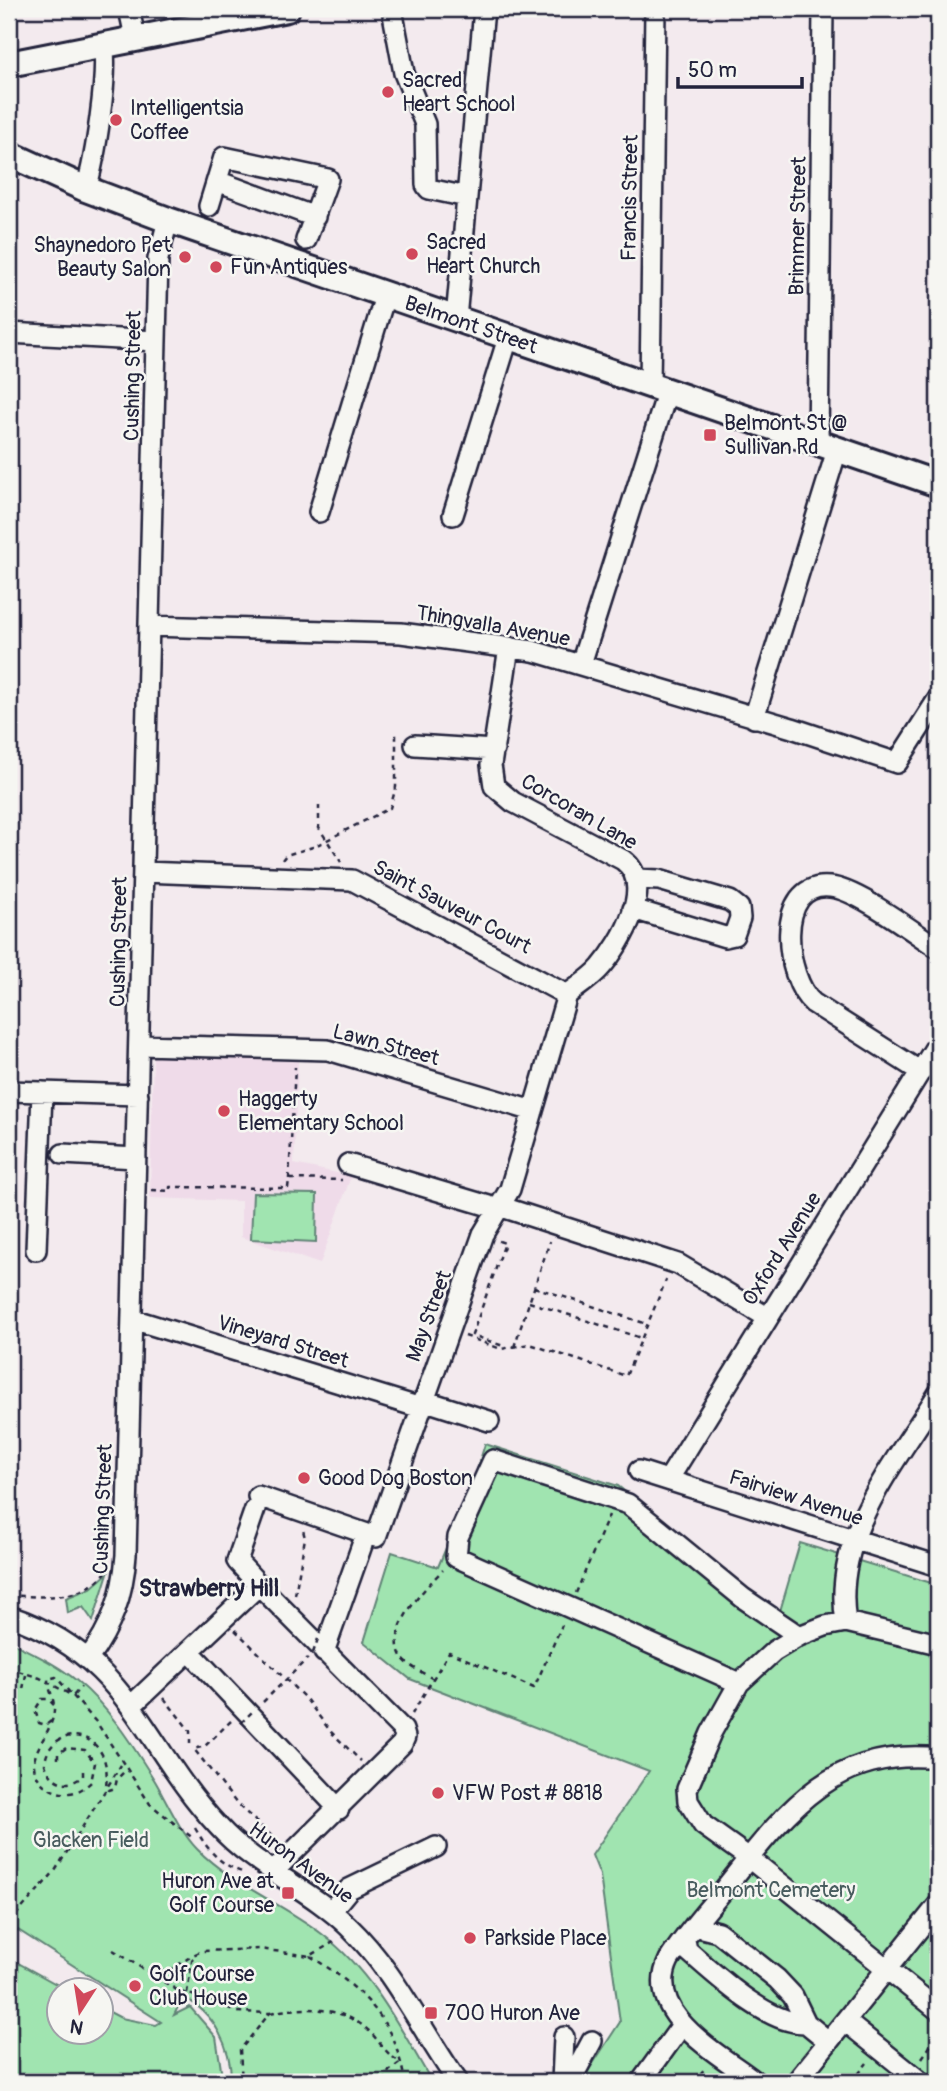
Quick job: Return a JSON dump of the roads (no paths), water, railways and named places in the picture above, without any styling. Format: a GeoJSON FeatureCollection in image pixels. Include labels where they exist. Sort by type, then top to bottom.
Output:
{"type":"FeatureCollection","features":[{"type":"Feature","properties":{"kind":"main road"},"geometry":{"type":"LineString","coordinates":[[9,64],[252,12],[287,9]]}},
{"type":"Feature","properties":{"kind":"main road","name":"Belmont Street"},"geometry":{"type":"LineString","coordinates":[[9,154],[86,189],[168,220],[938,484]]}},
{"type":"Feature","properties":{"kind":"street"},"geometry":{"type":"LineString","coordinates":[[129,9],[135,37]]}},
{"type":"Feature","properties":{"kind":"street"},"geometry":{"type":"LineString","coordinates":[[392,9],[404,73],[425,124],[426,185],[429,189],[467,197]]}},
{"type":"Feature","properties":{"kind":"street"},"geometry":{"type":"LineString","coordinates":[[456,319],[484,9]]}},
{"type":"Feature","properties":{"kind":"street","name":"Francis Street"},"geometry":{"type":"LineString","coordinates":[[581,664],[659,390],[655,9]]}},
{"type":"Feature","properties":{"kind":"street","name":"Brimmer Street"},"geometry":{"type":"LineString","coordinates":[[754,718],[827,447],[823,9]]}},
{"type":"Feature","properties":{"kind":"street"},"geometry":{"type":"LineString","coordinates":[[86,189],[96,155],[95,133],[105,62],[103,44]]}},
{"type":"Feature","properties":{"kind":"street"},"geometry":{"type":"LineString","coordinates":[[209,206],[224,157],[328,179],[306,240]]}},
{"type":"Feature","properties":{"kind":"street"},"geometry":{"type":"LineString","coordinates":[[217,181],[315,216]]}},
{"type":"Feature","properties":{"kind":"street","name":"Cushing Street"},"geometry":{"type":"LineString","coordinates":[[88,1659],[108,1629],[124,1577],[156,341],[159,250],[168,220]]}},
{"type":"Feature","properties":{"kind":"street"},"geometry":{"type":"LineString","coordinates":[[319,512],[385,296]]}},
{"type":"Feature","properties":{"kind":"street"},"geometry":{"type":"LineString","coordinates":[[9,333],[156,341]]}},
{"type":"Feature","properties":{"kind":"street"},"geometry":{"type":"LineString","coordinates":[[453,515],[508,338]]}},
{"type":"Feature","properties":{"kind":"street","name":"Thingvalla Avenue"},"geometry":{"type":"LineString","coordinates":[[149,626],[401,633],[509,648],[581,664],[897,763],[938,699]]}},
{"type":"Feature","properties":{"kind":"street","name":"Corcoran Lane"},"geometry":{"type":"LineString","coordinates":[[509,648],[491,776],[501,794],[618,857],[631,867],[637,879],[638,892],[633,909],[603,964],[567,995]]}},
{"type":"Feature","properties":{"kind":"street"},"geometry":{"type":"LineString","coordinates":[[415,745],[494,750]]}},
{"type":"Feature","properties":{"kind":"street","name":"Saint Sauveur Court"},"geometry":{"type":"LineString","coordinates":[[143,872],[352,880],[567,995]]}},
{"type":"Feature","properties":{"kind":"street"},"geometry":{"type":"LineString","coordinates":[[633,909],[725,937],[734,935],[740,918],[739,908],[730,901],[659,880],[637,879]]}},
{"type":"Feature","properties":{"kind":"street"},"geometry":{"type":"LineString","coordinates":[[927,1073],[813,1003],[802,992],[792,960],[792,916],[805,892],[830,887],[853,894],[938,948]]}},
{"type":"Feature","properties":{"kind":"street","name":"May Street"},"geometry":{"type":"LineString","coordinates":[[259,1585],[237,1561],[256,1502],[376,1537],[483,1234],[501,1208],[512,1185],[567,995]]}},
{"type":"Feature","properties":{"kind":"street","name":"Oxford Avenue"},"geometry":{"type":"LineString","coordinates":[[668,1480],[767,1317],[927,1073],[938,1043]]}},
{"type":"Feature","properties":{"kind":"street","name":"Lawn Street"},"geometry":{"type":"LineString","coordinates":[[139,1045],[328,1050],[533,1111]]}},
{"type":"Feature","properties":{"kind":"street"},"geometry":{"type":"LineString","coordinates":[[9,1091],[138,1095]]}},
{"type":"Feature","properties":{"kind":"street"},"geometry":{"type":"LineString","coordinates":[[36,1250],[42,1092]]}},
{"type":"Feature","properties":{"kind":"street"},"geometry":{"type":"LineString","coordinates":[[63,1154],[136,1158]]}},
{"type":"Feature","properties":{"kind":"street"},"geometry":{"type":"LineString","coordinates":[[348,1164],[501,1208],[672,1262],[767,1317]]}},
{"type":"Feature","properties":{"kind":"street","name":"Vineyard Street"},"geometry":{"type":"LineString","coordinates":[[132,1319],[489,1421]]}},
{"type":"Feature","properties":{"kind":"street"},"geometry":{"type":"LineString","coordinates":[[846,1622],[846,1568],[863,1515],[938,1394]]}},
{"type":"Feature","properties":{"kind":"street"},"geometry":{"type":"LineString","coordinates":[[739,1683],[456,1557],[458,1536],[493,1460],[616,1499],[645,1516],[743,1598],[799,1636]]}},
{"type":"Feature","properties":{"kind":"street","name":"Fairview Avenue"},"geometry":{"type":"LineString","coordinates":[[639,1471],[938,1566]]}},
{"type":"Feature","properties":{"kind":"street"},"geometry":{"type":"LineString","coordinates":[[317,1648],[362,1545]]}},
{"type":"Feature","properties":{"kind":"street"},"geometry":{"type":"LineString","coordinates":[[132,1704],[259,1585],[317,1648],[403,1730],[404,1743],[274,1871]]}},
{"type":"Feature","properties":{"kind":"street","name":"Huron Avenue"},"geometry":{"type":"LineString","coordinates":[[9,1616],[56,1637],[88,1659],[132,1704],[212,1820],[247,1853],[331,1911],[353,1931],[395,1982],[458,2082]]}},
{"type":"Feature","properties":{"kind":"street"},"geometry":{"type":"LineString","coordinates":[[938,1644],[846,1622],[825,1626],[799,1636],[774,1651],[739,1683],[689,1778],[688,1801],[703,1825],[749,1858],[938,2010]]}},
{"type":"Feature","properties":{"kind":"street"},"geometry":{"type":"LineString","coordinates":[[189,1651],[339,1809]]}},
{"type":"Feature","properties":{"kind":"street"},"geometry":{"type":"LineString","coordinates":[[756,2082],[682,2025],[672,2012],[663,1980],[669,1960],[792,1808],[829,1778],[856,1765],[886,1759],[915,1756],[938,1759]]}},
{"type":"Feature","properties":{"kind":"street"},"geometry":{"type":"LineString","coordinates":[[331,1911],[349,1889],[436,1847]]}},
{"type":"Feature","properties":{"kind":"street"},"geometry":{"type":"LineString","coordinates":[[796,2082],[938,1905]]}},
{"type":"Feature","properties":{"kind":"street"},"geometry":{"type":"LineString","coordinates":[[690,1933],[718,1932],[777,1979],[793,1996],[806,2024],[828,2041]]}},
{"type":"Feature","properties":{"kind":"street"},"geometry":{"type":"LineString","coordinates":[[690,1933],[687,1950],[765,2011],[783,2022],[806,2024]]}},
{"type":"Feature","properties":{"kind":"street"},"geometry":{"type":"LineString","coordinates":[[845,2021],[921,2082]]}},
{"type":"Feature","properties":{"kind":"street"},"geometry":{"type":"LineString","coordinates":[[641,2082],[682,2025]]}},
{"type":"Feature","properties":{"kind":"street"},"geometry":{"type":"LineString","coordinates":[[562,2082],[564,2037]]}},
{"type":"Feature","properties":{"kind":"street"},"geometry":{"type":"LineString","coordinates":[[570,2082],[592,2041]]}},
{"type":"Feature","properties":{"kind":"place","name":"Sacred Heart School"},"geometry":{"type":"Point","coordinates":[388,92]}},
{"type":"Feature","properties":{"kind":"place","name":"Intelligentsia Coffee"},"geometry":{"type":"Point","coordinates":[116,120]}},
{"type":"Feature","properties":{"kind":"place","name":"Sacred Heart Church"},"geometry":{"type":"Point","coordinates":[412,254]}},
{"type":"Feature","properties":{"kind":"place","name":"Shaynedoro Pet Beauty Salon"},"geometry":{"type":"Point","coordinates":[185,257]}},
{"type":"Feature","properties":{"kind":"place","name":"Fun Antiques"},"geometry":{"type":"Point","coordinates":[216,267]}},
{"type":"Feature","properties":{"kind":"place","name":"Belmont St @ Sullivan Rd"},"geometry":{"type":"Point","coordinates":[710,435]}},
{"type":"Feature","properties":{"kind":"place","name":"Haggerty Elementary School"},"geometry":{"type":"Point","coordinates":[224,1111]}},
{"type":"Feature","properties":{"kind":"place","name":"Good Dog Boston"},"geometry":{"type":"Point","coordinates":[304,1478]}},
{"type":"Feature","properties":{"kind":"place","name":"VFW Post # 8818"},"geometry":{"type":"Point","coordinates":[438,1793]}},
{"type":"Feature","properties":{"kind":"place","name":"Huron Ave at Golf Course"},"geometry":{"type":"Point","coordinates":[288,1893]}},
{"type":"Feature","properties":{"kind":"place","name":"Parkside Place"},"geometry":{"type":"Point","coordinates":[470,1938]}},
{"type":"Feature","properties":{"kind":"place","name":"Golf Course Club House"},"geometry":{"type":"Point","coordinates":[135,1986]}},
{"type":"Feature","properties":{"kind":"place","name":"700 Huron Ave"},"geometry":{"type":"Point","coordinates":[431,2013]}},
{"type":"Feature","properties":{"kind":"district","name":"Strawberry Hill"},"geometry":{"type":"Point","coordinates":[209,1588]}},
{"type":"Feature","properties":{"kind":"park label","name":"Glacken Field"},"geometry":{"type":"Point","coordinates":[91,1840]}},
{"type":"Feature","properties":{"kind":"park label","name":"Belmont Cemetery"},"geometry":{"type":"Point","coordinates":[771,1890]}}]}
